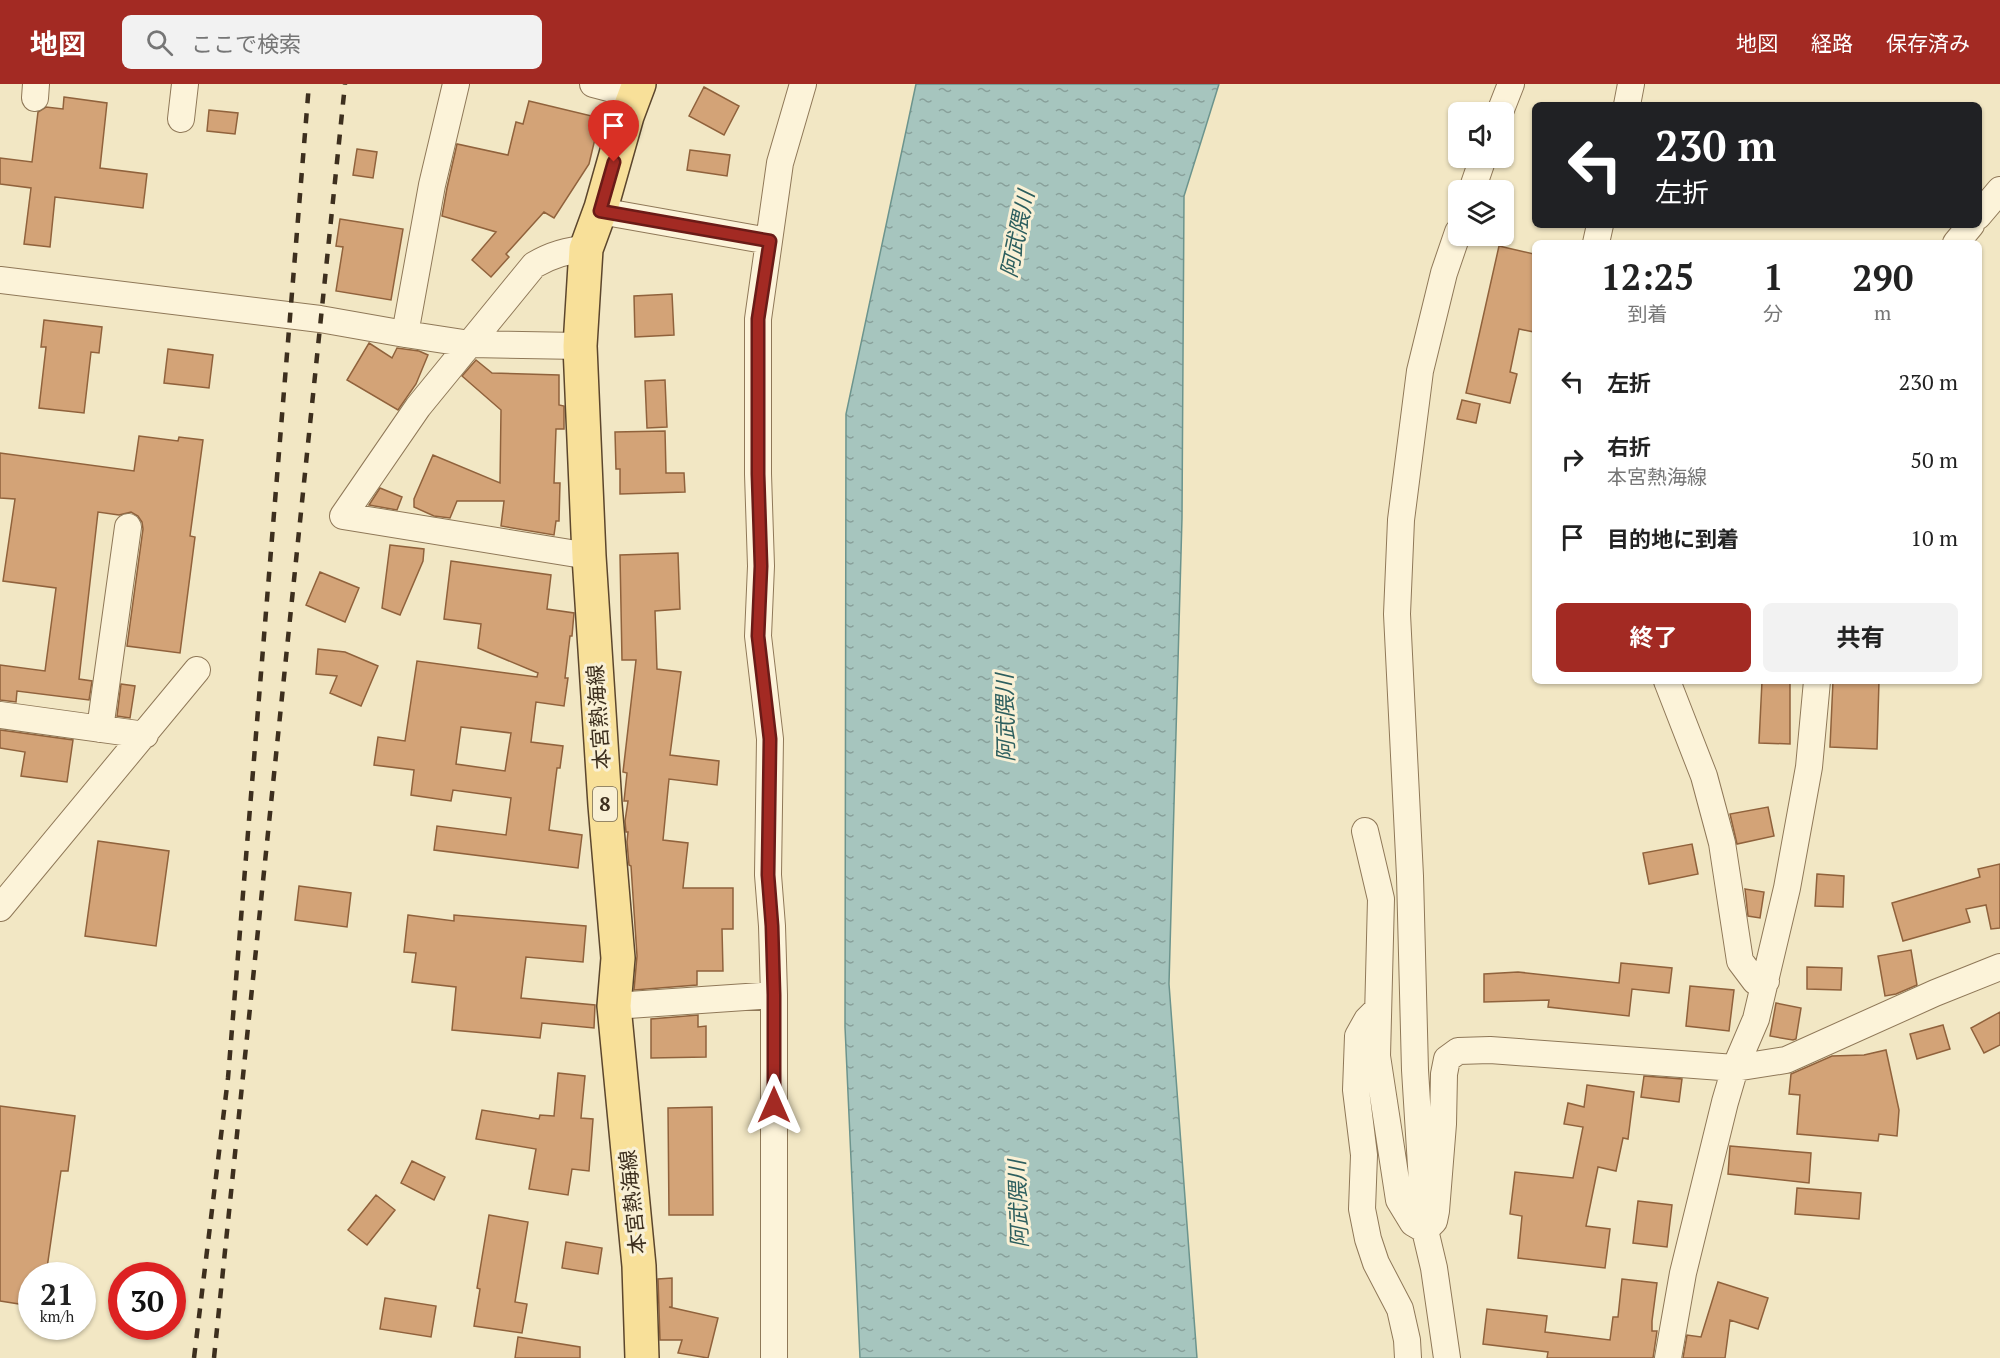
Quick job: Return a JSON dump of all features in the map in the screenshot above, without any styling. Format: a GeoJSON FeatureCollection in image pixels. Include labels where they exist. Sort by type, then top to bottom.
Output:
{"type":"FeatureCollection","features":[{"type":"Feature","properties":{"kind":"main road","name":"本宮熱海線"},"geometry":{"type":"LineString","coordinates":[[637,90],[586,249],[580,346],[589,556],[605,805],[618,958],[614,1006],[639,1266],[642,1358]]}},
{"type":"Feature","properties":{"kind":"street"},"geometry":{"type":"LineString","coordinates":[[181,119],[185,84]]}},
{"type":"Feature","properties":{"kind":"street"},"geometry":{"type":"LineString","coordinates":[[405,334],[432,185],[456,84]]}},
{"type":"Feature","properties":{"kind":"street"},"geometry":{"type":"LineString","coordinates":[[592,84],[637,90]]}},
{"type":"Feature","properties":{"kind":"street"},"geometry":{"type":"LineString","coordinates":[[774,1358],[774,995],[768,875],[770,739],[758,636],[761,566],[758,474],[758,319],[780,163],[802,84]]}},
{"type":"Feature","properties":{"kind":"street"},"geometry":{"type":"LineString","coordinates":[[1504,102],[1511,84]]}},
{"type":"Feature","properties":{"kind":"street"},"geometry":{"type":"LineString","coordinates":[[1627,102],[1630,84]]}},
{"type":"Feature","properties":{"kind":"street"},"geometry":{"type":"LineString","coordinates":[[1982,211],[2000,190]]}},
{"type":"Feature","properties":{"kind":"street"},"geometry":{"type":"LineString","coordinates":[[600,211],[770,241]]}},
{"type":"Feature","properties":{"kind":"street"},"geometry":{"type":"LineString","coordinates":[[1958,240],[1968,228]]}},
{"type":"Feature","properties":{"kind":"street"},"geometry":{"type":"LineString","coordinates":[[1447,1358],[1434,1268],[1425,1230],[1415,1070],[1409,865],[1397,614],[1401,520],[1420,371],[1444,273],[1453,246]]}},
{"type":"Feature","properties":{"kind":"street"},"geometry":{"type":"LineString","coordinates":[[586,249],[568,250],[534,265],[418,407],[343,516],[589,556]]}},
{"type":"Feature","properties":{"kind":"street"},"geometry":{"type":"LineString","coordinates":[[0,280],[320,319],[470,344],[580,346]]}},
{"type":"Feature","properties":{"kind":"street"},"geometry":{"type":"LineString","coordinates":[[100,729],[128,527]]}},
{"type":"Feature","properties":{"kind":"street"},"geometry":{"type":"LineString","coordinates":[[0,908],[197,670]]}},
{"type":"Feature","properties":{"kind":"street"},"geometry":{"type":"LineString","coordinates":[[1668,684],[1704,776],[1716,820],[1731,890],[1740,961],[1755,981],[1766,981]]}},
{"type":"Feature","properties":{"kind":"street"},"geometry":{"type":"LineString","coordinates":[[1668,1358],[1683,1274],[1735,1068],[1756,1019],[1787,888],[1809,767],[1817,684]]}},
{"type":"Feature","properties":{"kind":"street"},"geometry":{"type":"LineString","coordinates":[[0,715],[145,735]]}},
{"type":"Feature","properties":{"kind":"street"},"geometry":{"type":"LineString","coordinates":[[1365,831],[1381,899],[1377,1056],[1399,1200],[1413,1223],[1425,1230]]}},
{"type":"Feature","properties":{"kind":"street"},"geometry":{"type":"LineString","coordinates":[[1425,1230],[1434,1221],[1436,1211],[1443,1124],[1444,1074],[1447,1059],[1458,1052],[1490,1050],[1735,1068],[1786,1060],[1935,993],[2000,967]]}},
{"type":"Feature","properties":{"kind":"street"},"geometry":{"type":"LineString","coordinates":[[614,1006],[774,995]]}},
{"type":"Feature","properties":{"kind":"street"},"geometry":{"type":"LineString","coordinates":[[1377,1010],[1367,1020],[1358,1036],[1356,1090],[1364,1155],[1362,1209],[1376,1263],[1400,1309],[1407,1340],[1408,1358]]}},
{"type":"Feature","properties":{"kind":"water","name":"阿武隈川"},"geometry":{"type":"Polygon","coordinates":[[[916,84],[1219,84],[1184,196],[1182,518],[1169,984],[1197,1358],[860,1358],[845,1027],[846,414],[916,84]]]}},
{"type":"Feature","properties":{"kind":"building"},"geometry":{"type":"Polygon","coordinates":[[[704,87],[739,106],[724,135],[689,116],[704,87]]]}},
{"type":"Feature","properties":{"kind":"building"},"geometry":{"type":"Polygon","coordinates":[[[64,97],[107,103],[100,168],[147,174],[143,208],[55,197],[50,247],[24,244],[31,188],[0,184],[0,158],[32,162],[38,112],[46,107],[63,109],[64,97]]]}},
{"type":"Feature","properties":{"kind":"building"},"geometry":{"type":"Polygon","coordinates":[[[529,101],[600,118],[589,164],[554,218],[544,212],[506,254],[509,257],[491,277],[472,260],[496,232],[442,216],[447,188],[457,144],[508,155],[516,122],[523,124],[529,101]]]}},
{"type":"Feature","properties":{"kind":"building"},"geometry":{"type":"Polygon","coordinates":[[[209,110],[238,113],[235,134],[207,131],[209,110]]]}},
{"type":"Feature","properties":{"kind":"building"},"geometry":{"type":"Polygon","coordinates":[[[357,149],[377,152],[373,178],[353,175],[357,149]]]}},
{"type":"Feature","properties":{"kind":"building"},"geometry":{"type":"Polygon","coordinates":[[[690,150],[730,155],[727,176],[687,170],[690,150]]]}},
{"type":"Feature","properties":{"kind":"building"},"geometry":{"type":"Polygon","coordinates":[[[340,219],[403,229],[391,300],[336,291],[343,247],[336,246],[340,219]]]}},
{"type":"Feature","properties":{"kind":"building"},"geometry":{"type":"Polygon","coordinates":[[[1499,246],[1532,254],[1532,332],[1519,329],[1510,372],[1517,374],[1510,403],[1466,393],[1499,246]]]}},
{"type":"Feature","properties":{"kind":"building"},"geometry":{"type":"Polygon","coordinates":[[[672,294],[674,335],[635,337],[634,296],[672,294]]]}},
{"type":"Feature","properties":{"kind":"building"},"geometry":{"type":"Polygon","coordinates":[[[44,320],[102,327],[99,353],[91,352],[84,413],[39,408],[46,347],[41,347],[44,320]]]}},
{"type":"Feature","properties":{"kind":"building"},"geometry":{"type":"Polygon","coordinates":[[[369,343],[392,358],[397,348],[419,351],[428,355],[416,384],[398,410],[347,380],[369,343]]]}},
{"type":"Feature","properties":{"kind":"building"},"geometry":{"type":"Polygon","coordinates":[[[168,349],[213,355],[209,388],[164,383],[168,349]]]}},
{"type":"Feature","properties":{"kind":"building"},"geometry":{"type":"Polygon","coordinates":[[[476,360],[492,373],[559,375],[559,405],[564,406],[564,429],[556,429],[554,483],[560,483],[559,521],[556,521],[554,535],[501,526],[504,501],[457,501],[450,518],[434,516],[414,507],[414,499],[433,455],[500,483],[501,410],[462,376],[476,360]]]}},
{"type":"Feature","properties":{"kind":"building"},"geometry":{"type":"Polygon","coordinates":[[[665,380],[667,427],[647,428],[645,381],[665,380]]]}},
{"type":"Feature","properties":{"kind":"building"},"geometry":{"type":"Polygon","coordinates":[[[1462,400],[1480,404],[1476,423],[1457,419],[1462,400]]]}},
{"type":"Feature","properties":{"kind":"building"},"geometry":{"type":"Polygon","coordinates":[[[665,431],[666,473],[684,473],[685,492],[620,494],[620,469],[616,469],[615,432],[665,431]]]}},
{"type":"Feature","properties":{"kind":"building"},"geometry":{"type":"Polygon","coordinates":[[[139,436],[178,441],[179,437],[203,440],[190,536],[195,537],[180,653],[127,646],[143,529],[142,522],[131,512],[119,515],[98,512],[79,679],[92,681],[89,700],[17,691],[16,702],[0,700],[0,665],[45,671],[56,588],[3,581],[15,499],[0,498],[0,453],[134,471],[139,436]]]}},
{"type":"Feature","properties":{"kind":"building"},"geometry":{"type":"Polygon","coordinates":[[[380,488],[402,497],[397,510],[369,505],[380,488]]]}},
{"type":"Feature","properties":{"kind":"building"},"geometry":{"type":"Polygon","coordinates":[[[390,545],[424,549],[423,561],[400,615],[382,608],[390,545]]]}},
{"type":"Feature","properties":{"kind":"building"},"geometry":{"type":"Polygon","coordinates":[[[678,553],[680,609],[655,611],[657,669],[681,672],[670,755],[719,761],[717,785],[669,779],[663,840],[688,843],[683,888],[733,888],[733,929],[722,929],[723,971],[697,971],[697,985],[634,990],[637,956],[628,832],[626,832],[625,821],[628,801],[624,801],[627,773],[623,772],[636,660],[622,660],[620,555],[678,553]]]}},
{"type":"Feature","properties":{"kind":"building"},"geometry":{"type":"Polygon","coordinates":[[[451,561],[551,575],[547,609],[574,613],[565,678],[568,678],[564,706],[536,702],[531,742],[563,746],[560,768],[557,768],[549,830],[582,835],[578,868],[434,850],[437,826],[506,835],[511,798],[453,790],[451,801],[411,795],[414,770],[374,765],[378,737],[405,741],[417,661],[537,677],[538,673],[478,648],[481,624],[444,619],[451,561]],[[461,727],[456,764],[505,771],[511,733],[461,727]]]}},
{"type":"Feature","properties":{"kind":"building"},"geometry":{"type":"Polygon","coordinates":[[[320,572],[359,588],[345,622],[306,605],[320,572]]]}},
{"type":"Feature","properties":{"kind":"building"},"geometry":{"type":"Polygon","coordinates":[[[318,649],[345,652],[378,666],[361,706],[330,693],[337,676],[316,674],[318,649]]]}},
{"type":"Feature","properties":{"kind":"building"},"geometry":{"type":"Polygon","coordinates":[[[121,684],[135,686],[130,718],[117,716],[121,684]]]}},
{"type":"Feature","properties":{"kind":"building"},"geometry":{"type":"Polygon","coordinates":[[[1762,684],[1790,684],[1790,744],[1759,743],[1762,684]]]}},
{"type":"Feature","properties":{"kind":"building"},"geometry":{"type":"Polygon","coordinates":[[[1833,684],[1879,684],[1877,749],[1830,747],[1833,684]]]}},
{"type":"Feature","properties":{"kind":"building"},"geometry":{"type":"Polygon","coordinates":[[[0,730],[73,740],[67,782],[21,776],[25,752],[0,748],[0,730]]]}},
{"type":"Feature","properties":{"kind":"building"},"geometry":{"type":"Polygon","coordinates":[[[1768,807],[1774,836],[1737,844],[1730,814],[1768,807]]]}},
{"type":"Feature","properties":{"kind":"building"},"geometry":{"type":"Polygon","coordinates":[[[98,841],[169,851],[156,946],[85,936],[98,841]]]}},
{"type":"Feature","properties":{"kind":"building"},"geometry":{"type":"Polygon","coordinates":[[[1692,844],[1698,874],[1649,884],[1643,853],[1692,844]]]}},
{"type":"Feature","properties":{"kind":"building"},"geometry":{"type":"Polygon","coordinates":[[[2000,864],[2000,928],[1991,929],[1986,905],[1966,909],[1970,922],[1903,941],[1892,903],[1980,877],[1978,869],[2000,864]]]}},
{"type":"Feature","properties":{"kind":"building"},"geometry":{"type":"Polygon","coordinates":[[[1817,874],[1844,876],[1843,907],[1815,906],[1817,874]]]}},
{"type":"Feature","properties":{"kind":"building"},"geometry":{"type":"Polygon","coordinates":[[[299,886],[351,893],[347,927],[295,920],[299,886]]]}},
{"type":"Feature","properties":{"kind":"building"},"geometry":{"type":"Polygon","coordinates":[[[1745,889],[1764,892],[1760,918],[1748,916],[1745,889]]]}},
{"type":"Feature","properties":{"kind":"building"},"geometry":{"type":"Polygon","coordinates":[[[408,915],[454,921],[454,915],[586,926],[583,962],[526,957],[521,998],[595,1005],[594,1028],[542,1023],[540,1038],[452,1030],[456,987],[412,982],[416,953],[404,952],[408,915]]]}},
{"type":"Feature","properties":{"kind":"building"},"geometry":{"type":"Polygon","coordinates":[[[1911,950],[1917,985],[1885,996],[1878,956],[1911,950]]]}},
{"type":"Feature","properties":{"kind":"building"},"geometry":{"type":"Polygon","coordinates":[[[1621,963],[1672,968],[1669,993],[1632,989],[1629,1016],[1548,1007],[1549,1000],[1484,1002],[1484,974],[1518,972],[1619,983],[1621,963]]]}},
{"type":"Feature","properties":{"kind":"building"},"geometry":{"type":"Polygon","coordinates":[[[1807,967],[1842,968],[1841,990],[1807,989],[1807,967]]]}},
{"type":"Feature","properties":{"kind":"building"},"geometry":{"type":"Polygon","coordinates":[[[1690,986],[1734,990],[1729,1031],[1686,1026],[1690,986]]]}},
{"type":"Feature","properties":{"kind":"building"},"geometry":{"type":"Polygon","coordinates":[[[1776,1003],[1801,1008],[1796,1039],[1770,1036],[1776,1003]]]}},
{"type":"Feature","properties":{"kind":"building"},"geometry":{"type":"Polygon","coordinates":[[[2000,1012],[2000,1045],[1984,1053],[1971,1028],[2000,1012]]]}},
{"type":"Feature","properties":{"kind":"building"},"geometry":{"type":"Polygon","coordinates":[[[698,1015],[698,1027],[706,1026],[706,1057],[651,1058],[651,1019],[698,1015]]]}},
{"type":"Feature","properties":{"kind":"building"},"geometry":{"type":"Polygon","coordinates":[[[1943,1025],[1950,1049],[1917,1059],[1910,1034],[1943,1025]]]}},
{"type":"Feature","properties":{"kind":"building"},"geometry":{"type":"Polygon","coordinates":[[[1886,1050],[1899,1110],[1897,1136],[1879,1134],[1878,1141],[1797,1134],[1800,1095],[1789,1094],[1791,1074],[1832,1056],[1864,1055],[1886,1050]]]}},
{"type":"Feature","properties":{"kind":"building"},"geometry":{"type":"Polygon","coordinates":[[[558,1073],[585,1076],[581,1118],[593,1119],[589,1171],[572,1169],[568,1195],[529,1189],[536,1149],[476,1139],[482,1110],[539,1119],[540,1115],[554,1116],[558,1073]]]}},
{"type":"Feature","properties":{"kind":"building"},"geometry":{"type":"Polygon","coordinates":[[[1644,1076],[1682,1079],[1679,1102],[1641,1097],[1644,1076]]]}},
{"type":"Feature","properties":{"kind":"building"},"geometry":{"type":"Polygon","coordinates":[[[1587,1085],[1634,1092],[1628,1139],[1623,1138],[1616,1171],[1598,1167],[1586,1226],[1610,1229],[1605,1268],[1518,1258],[1522,1216],[1510,1214],[1515,1172],[1573,1178],[1583,1127],[1564,1124],[1568,1103],[1584,1107],[1587,1085]]]}},
{"type":"Feature","properties":{"kind":"building"},"geometry":{"type":"Polygon","coordinates":[[[0,1106],[75,1116],[68,1171],[61,1171],[48,1262],[18,1262],[18,1304],[0,1301],[0,1106]]]}},
{"type":"Feature","properties":{"kind":"building"},"geometry":{"type":"Polygon","coordinates":[[[712,1107],[713,1215],[669,1215],[668,1108],[712,1107]]]}},
{"type":"Feature","properties":{"kind":"building"},"geometry":{"type":"Polygon","coordinates":[[[1730,1146],[1811,1153],[1809,1183],[1728,1174],[1730,1146]]]}},
{"type":"Feature","properties":{"kind":"building"},"geometry":{"type":"Polygon","coordinates":[[[412,1161],[445,1177],[434,1200],[401,1183],[412,1161]]]}},
{"type":"Feature","properties":{"kind":"building"},"geometry":{"type":"Polygon","coordinates":[[[1797,1188],[1861,1193],[1859,1219],[1795,1214],[1797,1188]]]}},
{"type":"Feature","properties":{"kind":"building"},"geometry":{"type":"Polygon","coordinates":[[[376,1195],[395,1210],[367,1245],[348,1230],[376,1195]]]}},
{"type":"Feature","properties":{"kind":"building"},"geometry":{"type":"Polygon","coordinates":[[[1638,1201],[1672,1205],[1667,1247],[1633,1243],[1638,1201]]]}},
{"type":"Feature","properties":{"kind":"building"},"geometry":{"type":"Polygon","coordinates":[[[489,1215],[528,1222],[515,1302],[527,1304],[522,1333],[474,1326],[480,1289],[477,1288],[489,1215]]]}},
{"type":"Feature","properties":{"kind":"building"},"geometry":{"type":"Polygon","coordinates":[[[566,1242],[602,1248],[598,1274],[562,1268],[566,1242]]]}},
{"type":"Feature","properties":{"kind":"building"},"geometry":{"type":"Polygon","coordinates":[[[672,1278],[672,1307],[669,1307],[718,1318],[708,1358],[678,1353],[682,1340],[660,1340],[658,1279],[672,1278]]]}},
{"type":"Feature","properties":{"kind":"building"},"geometry":{"type":"Polygon","coordinates":[[[1622,1279],[1657,1283],[1652,1321],[1652,1331],[1657,1331],[1653,1358],[1547,1358],[1548,1352],[1483,1344],[1487,1309],[1547,1316],[1545,1332],[1610,1340],[1613,1317],[1618,1317],[1622,1279]]]}},
{"type":"Feature","properties":{"kind":"building"},"geometry":{"type":"Polygon","coordinates":[[[1718,1282],[1768,1298],[1758,1329],[1730,1320],[1725,1358],[1683,1358],[1687,1335],[1701,1337],[1718,1282]]]}},
{"type":"Feature","properties":{"kind":"building"},"geometry":{"type":"Polygon","coordinates":[[[385,1298],[436,1306],[431,1337],[380,1329],[385,1298]]]}},
{"type":"Feature","properties":{"kind":"building"},"geometry":{"type":"Polygon","coordinates":[[[518,1337],[580,1347],[580,1358],[515,1358],[518,1337]]]}},
{"type":"Feature","properties":{"kind":"railway"},"geometry":{"type":"LineString","coordinates":[[194,1358],[228,1078],[309,84]]}},
{"type":"Feature","properties":{"kind":"railway"},"geometry":{"type":"LineString","coordinates":[[214,1358],[345,84]]}},
{"type":"Feature","properties":{"kind":"route"},"geometry":{"type":"LineString","coordinates":[[614,162],[600,211],[770,241],[758,319],[758,474],[761,566],[758,636],[770,739],[768,875],[774,995],[774,1105]]}}]}
